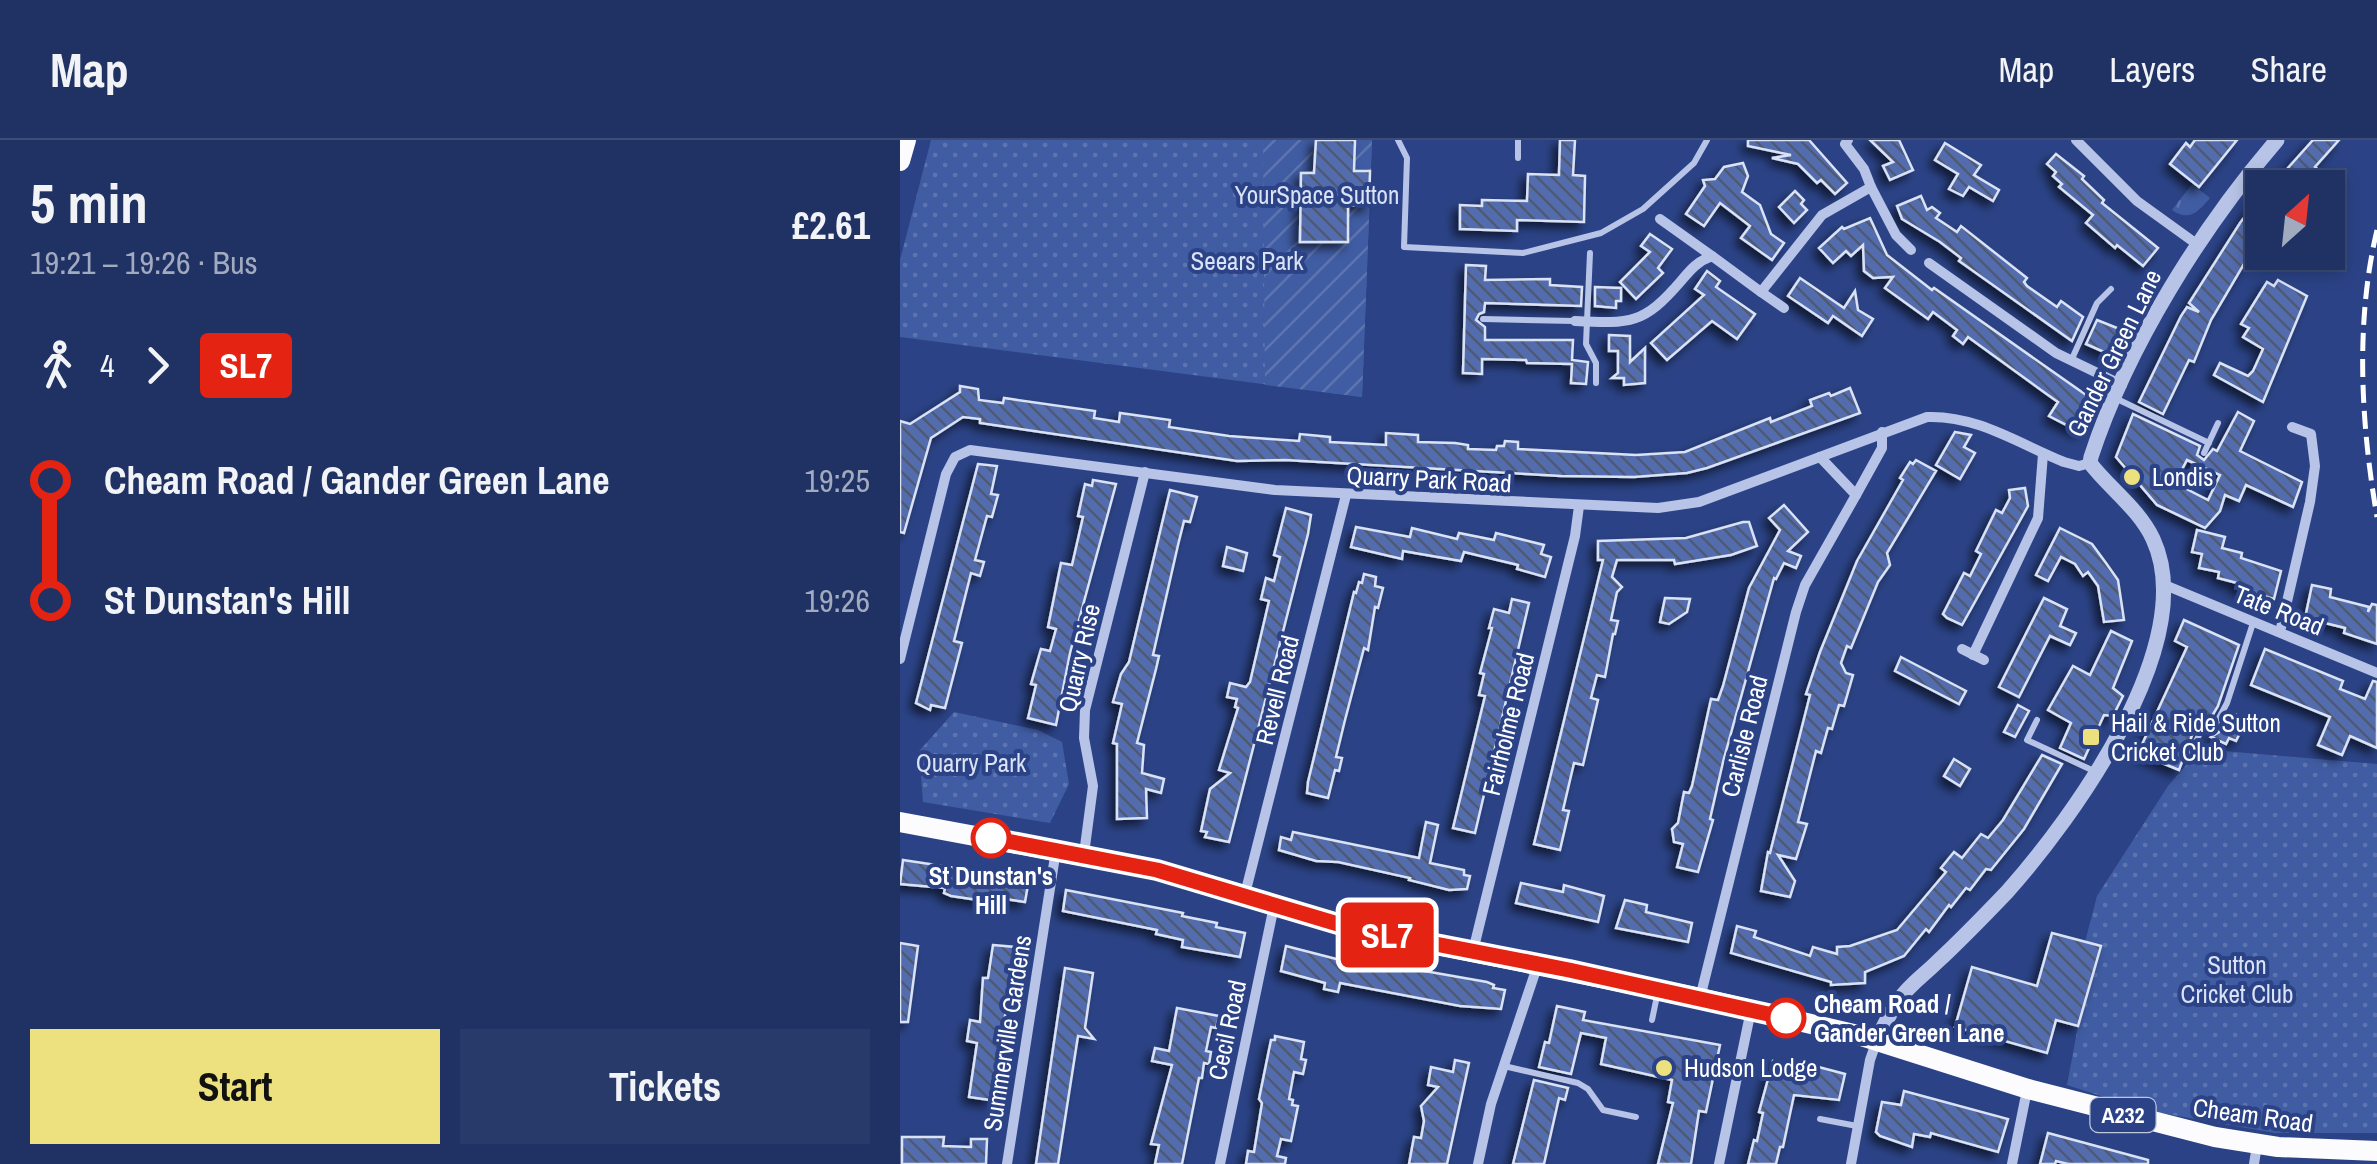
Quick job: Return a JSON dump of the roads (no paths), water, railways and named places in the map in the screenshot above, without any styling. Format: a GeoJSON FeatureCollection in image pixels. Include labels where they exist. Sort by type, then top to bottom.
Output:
{"type":"FeatureCollection","features":[{"type":"Feature","properties":{"kind":"highway"},"geometry":{"type":"LineString","coordinates":[[900,161],[906,140]]}},
{"type":"Feature","properties":{"kind":"highway","name":"Cheam Road"},"geometry":{"type":"LineString","coordinates":[[900,822],[1084,854],[1245,894],[1348,927],[1538,963],[1877,1040],[2028,1089],[2256,1154],[2377,1152]]}},
{"type":"Feature","properties":{"kind":"street"},"geometry":{"type":"LineString","coordinates":[[2076,140],[2136,200],[2198,246]]}},
{"type":"Feature","properties":{"kind":"street","name":"Gander Green Lane"},"geometry":{"type":"LineString","coordinates":[[1877,1040],[1902,995],[1974,927],[2029,866],[2095,772],[2145,680],[2165,586],[2152,536],[2090,463],[2160,304],[2250,171],[2277,140]]}},
{"type":"Feature","properties":{"kind":"street"},"geometry":{"type":"LineString","coordinates":[[1844,141],[1864,169],[1896,235],[1910,250]]}},
{"type":"Feature","properties":{"kind":"street"},"geometry":{"type":"LineString","coordinates":[[1761,292],[1822,215],[1871,188]]}},
{"type":"Feature","properties":{"kind":"street"},"geometry":{"type":"LineString","coordinates":[[1660,219],[1784,308]]}},
{"type":"Feature","properties":{"kind":"street"},"geometry":{"type":"LineString","coordinates":[[1581,321],[1623,322],[1650,314],[1698,261],[1712,256]]}},
{"type":"Feature","properties":{"kind":"street"},"geometry":{"type":"LineString","coordinates":[[1929,263],[2119,391]]}},
{"type":"Feature","properties":{"kind":"street","name":"Quarry Park Road"},"geometry":{"type":"LineString","coordinates":[[900,659],[946,474],[962,452],[981,450],[1275,490],[1579,506],[1678,507],[1717,496],[1910,421],[1947,416],[1971,421],[2078,466],[2090,463]]}},
{"type":"Feature","properties":{"kind":"street"},"geometry":{"type":"LineString","coordinates":[[2280,632],[2316,466],[2311,434],[2292,427]]}},
{"type":"Feature","properties":{"kind":"street","name":"Carlisle Road"},"geometry":{"type":"LineString","coordinates":[[1700,998],[1796,612],[1806,585],[1882,448],[1882,432]]}},
{"type":"Feature","properties":{"kind":"street"},"geometry":{"type":"LineString","coordinates":[[1973,655],[2038,518],[2043,454]]}},
{"type":"Feature","properties":{"kind":"street"},"geometry":{"type":"LineString","coordinates":[[1820,457],[1856,494]]}},
{"type":"Feature","properties":{"kind":"street","name":"Quarry Rise"},"geometry":{"type":"LineString","coordinates":[[1084,854],[1093,786],[1084,738],[1085,710],[1146,472]]}},
{"type":"Feature","properties":{"kind":"street","name":"Revell Road"},"geometry":{"type":"LineString","coordinates":[[1245,894],[1346,495]]}},
{"type":"Feature","properties":{"kind":"street","name":"Fairholme Road"},"geometry":{"type":"LineString","coordinates":[[1473,951],[1575,536],[1579,506]]}},
{"type":"Feature","properties":{"kind":"street","name":"Tate Road"},"geometry":{"type":"LineString","coordinates":[[2165,586],[2377,673]]}},
{"type":"Feature","properties":{"kind":"street","name":"Summerville Gardens"},"geometry":{"type":"LineString","coordinates":[[1006,1164],[1056,850]]}},
{"type":"Feature","properties":{"kind":"street","name":"Cecil Road"},"geometry":{"type":"LineString","coordinates":[[1220,1164],[1274,904]]}},
{"type":"Feature","properties":{"kind":"street"},"geometry":{"type":"LineString","coordinates":[[1478,1164],[1491,1104],[1538,963]]}},
{"type":"Feature","properties":{"kind":"street"},"geometry":{"type":"LineString","coordinates":[[1720,1164],[1751,1010]]}},
{"type":"Feature","properties":{"kind":"street"},"geometry":{"type":"LineString","coordinates":[[1851,1164],[1877,1040]]}},
{"type":"Feature","properties":{"kind":"street"},"geometry":{"type":"LineString","coordinates":[[2012,1164],[2028,1089]]}},
{"type":"Feature","properties":{"kind":"lane"},"geometry":{"type":"LineString","coordinates":[[1398,140],[1407,158],[1404,246],[1523,253],[1601,233],[1643,209],[1694,163],[1707,140]]}},
{"type":"Feature","properties":{"kind":"lane"},"geometry":{"type":"LineString","coordinates":[[1518,140],[1518,158]]}},
{"type":"Feature","properties":{"kind":"lane"},"geometry":{"type":"LineString","coordinates":[[1590,253],[1581,321],[1586,344],[1596,363],[1596,383]]}},
{"type":"Feature","properties":{"kind":"lane"},"geometry":{"type":"LineString","coordinates":[[2071,362],[2098,303],[2111,289]]}},
{"type":"Feature","properties":{"kind":"lane"},"geometry":{"type":"LineString","coordinates":[[1482,319],[1581,321]]}},
{"type":"Feature","properties":{"kind":"lane"},"geometry":{"type":"LineString","coordinates":[[2119,391],[2209,443]]}},
{"type":"Feature","properties":{"kind":"lane"},"geometry":{"type":"LineString","coordinates":[[2204,452],[2218,423]]}},
{"type":"Feature","properties":{"kind":"lane"},"geometry":{"type":"LineString","coordinates":[[2189,756],[2200,732],[2213,729],[2227,703],[2254,621]]}},
{"type":"Feature","properties":{"kind":"lane"},"geometry":{"type":"LineString","coordinates":[[2037,720],[2026,740],[2095,772]]}},
{"type":"Feature","properties":{"kind":"lane"},"geometry":{"type":"LineString","coordinates":[[1652,1020],[1658,989]]}},
{"type":"Feature","properties":{"kind":"lane"},"geometry":{"type":"LineString","coordinates":[[1503,1066],[1578,1083],[1588,1088],[1603,1110],[1636,1117]]}},
{"type":"Feature","properties":{"kind":"lane"},"geometry":{"type":"LineString","coordinates":[[1820,1119],[1857,1126]]}},
{"type":"Feature","properties":{"kind":"railway"},"geometry":{"type":"LineString","coordinates":[[2377,230],[2363,337],[2364,410],[2377,517]]}},
{"type":"Feature","properties":{"kind":"place","name":"Londis"},"geometry":{"type":"Point","coordinates":[2132,477]}},
{"type":"Feature","properties":{"kind":"place","name":"Hail & Ride Sutton Cricket Club"},"geometry":{"type":"Point","coordinates":[2091,737]}},
{"type":"Feature","properties":{"kind":"place","name":"St Dunstan's Hill"},"geometry":{"type":"Point","coordinates":[991,838]}},
{"type":"Feature","properties":{"kind":"place","name":"Cheam Road / Gander Green Lane"},"geometry":{"type":"Point","coordinates":[1786,1018]}},
{"type":"Feature","properties":{"kind":"place","name":"Hudson Lodge"},"geometry":{"type":"Point","coordinates":[1664,1068]}},
{"type":"Feature","properties":{"kind":"park label","name":"YourSpace Sutton"},"geometry":{"type":"Point","coordinates":[1317,195]}},
{"type":"Feature","properties":{"kind":"park label","name":"Seears Park"},"geometry":{"type":"Point","coordinates":[1247,261]}},
{"type":"Feature","properties":{"kind":"park label","name":"Quarry Park"},"geometry":{"type":"Point","coordinates":[971,763]}},
{"type":"Feature","properties":{"kind":"park label","name":"Sutton Cricket Club"},"geometry":{"type":"Point","coordinates":[2237,980]}}]}
